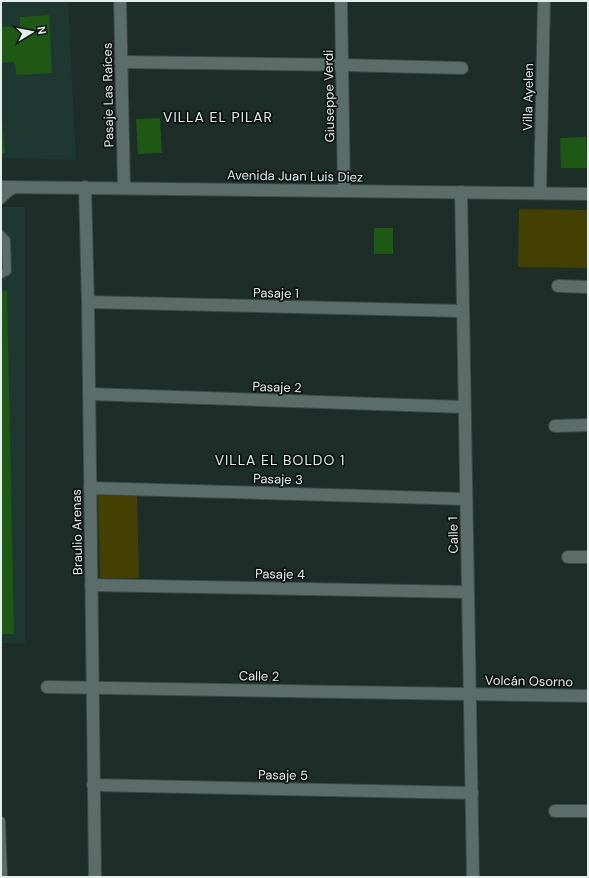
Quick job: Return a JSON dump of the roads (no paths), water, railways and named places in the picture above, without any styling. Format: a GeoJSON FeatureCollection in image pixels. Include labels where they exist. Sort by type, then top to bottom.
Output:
{"type":"FeatureCollection","features":[{"type":"Feature","properties":{"kind":"street","name":"Pasaje Las Raíces"},"geometry":{"type":"LineString","coordinates":[[120,1],[124,188]]}},
{"type":"Feature","properties":{"kind":"street","name":"Giuseppe Verdi"},"geometry":{"type":"LineString","coordinates":[[341,1],[344,191]]}},
{"type":"Feature","properties":{"kind":"street","name":"Villa Ayelen"},"geometry":{"type":"LineString","coordinates":[[540,193],[544,1]]}},
{"type":"Feature","properties":{"kind":"street"},"geometry":{"type":"LineString","coordinates":[[121,62],[462,68]]}},
{"type":"Feature","properties":{"kind":"street","name":"Avenida Juan Luis Diez"},"geometry":{"type":"LineString","coordinates":[[1,187],[588,194]]}},
{"type":"Feature","properties":{"kind":"street","name":"Braulio Arenas"},"geometry":{"type":"LineString","coordinates":[[85,187],[88,302],[95,877]]}},
{"type":"Feature","properties":{"kind":"street","name":"Calle 1"},"geometry":{"type":"LineString","coordinates":[[461,192],[473,877]]}},
{"type":"Feature","properties":{"kind":"street"},"geometry":{"type":"LineString","coordinates":[[558,286],[588,287]]}},
{"type":"Feature","properties":{"kind":"street","name":"Pasaje 1"},"geometry":{"type":"LineString","coordinates":[[88,302],[462,311]]}},
{"type":"Feature","properties":{"kind":"street","name":"Pasaje 2"},"geometry":{"type":"LineString","coordinates":[[89,394],[464,407]]}},
{"type":"Feature","properties":{"kind":"street"},"geometry":{"type":"LineString","coordinates":[[555,426],[588,425]]}},
{"type":"Feature","properties":{"kind":"street","name":"Pasaje 3"},"geometry":{"type":"LineString","coordinates":[[90,488],[466,499]]}},
{"type":"Feature","properties":{"kind":"street"},"geometry":{"type":"LineString","coordinates":[[568,557],[588,557]]}},
{"type":"Feature","properties":{"kind":"street","name":"Pasaje 4"},"geometry":{"type":"LineString","coordinates":[[91,585],[468,592]]}},
{"type":"Feature","properties":{"kind":"street","name":"Calle 2"},"geometry":{"type":"LineString","coordinates":[[47,687],[470,693]]}},
{"type":"Feature","properties":{"kind":"street","name":"Volcán Osorno"},"geometry":{"type":"LineString","coordinates":[[470,693],[588,696]]}},
{"type":"Feature","properties":{"kind":"street","name":"Pasaje 5"},"geometry":{"type":"LineString","coordinates":[[93,785],[472,793]]}},
{"type":"Feature","properties":{"kind":"street"},"geometry":{"type":"LineString","coordinates":[[555,811],[588,811]]}},
{"type":"Feature","properties":{"kind":"lane"},"geometry":{"type":"LineString","coordinates":[[1,200],[18,187]]}},
{"type":"Feature","properties":{"kind":"lane"},"geometry":{"type":"LineString","coordinates":[[1,235],[6,240],[7,271],[1,274]]}},
{"type":"Feature","properties":{"kind":"lane"},"geometry":{"type":"LineString","coordinates":[[1,820],[3,877]]}},
{"type":"Feature","properties":{"kind":"district","name":"VILLA EL PILAR"},"geometry":{"type":"Point","coordinates":[218,117]}},
{"type":"Feature","properties":{"kind":"district","name":"VILLA EL BOLDO 1"},"geometry":{"type":"Point","coordinates":[280,460]}}]}
